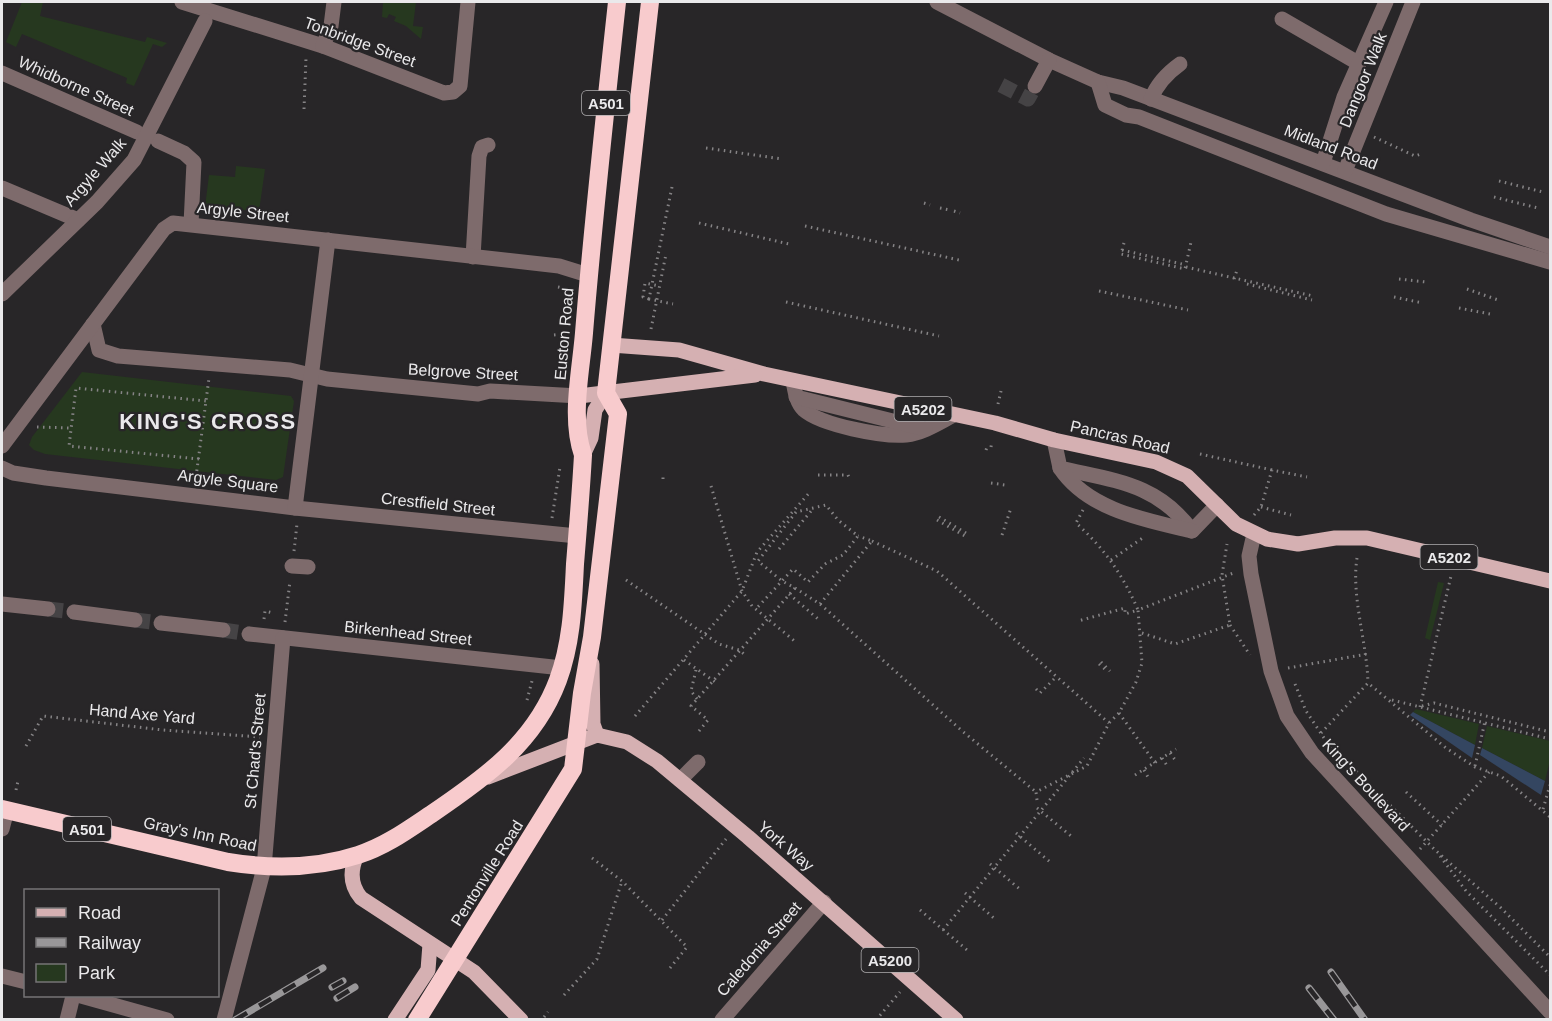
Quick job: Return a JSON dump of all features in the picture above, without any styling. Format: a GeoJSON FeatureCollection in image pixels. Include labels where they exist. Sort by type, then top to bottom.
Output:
{"type":"FeatureCollection","features":[{"type":"Feature","properties":{"kind":"highway","name":"Euston Road"},"geometry":{"type":"LineString","coordinates":[[562,668],[572,619],[583,455],[576,437],[588,275],[617,2]]}},
{"type":"Feature","properties":{"kind":"highway","name":"A501"},"geometry":{"type":"LineString","coordinates":[[578,736],[618,414],[606,393],[650,2]]}},
{"type":"Feature","properties":{"kind":"highway","name":"Gray's Inn Road"},"geometry":{"type":"LineString","coordinates":[[4,809],[228,862],[264,868],[309,866],[357,855],[393,840],[479,782],[502,763],[530,731],[549,701],[562,668]]}},
{"type":"Feature","properties":{"kind":"highway","name":"Pentonville Road"},"geometry":{"type":"LineString","coordinates":[[417,1020],[573,769],[578,736]]}},
{"type":"Feature","properties":{"kind":"main road","name":"Pancras Road"},"geometry":{"type":"LineString","coordinates":[[611,345],[679,350],[793,381],[994,423],[1054,440],[1167,465],[1195,482],[1236,524],[1254,534],[1277,542],[1298,544],[1335,538],[1367,537],[1551,581]]}},
{"type":"Feature","properties":{"kind":"main road","name":"Pancras Road"},"geometry":{"type":"LineString","coordinates":[[579,396],[764,374]]}},
{"type":"Feature","properties":{"kind":"main road","name":"A501"},"geometry":{"type":"LineString","coordinates":[[583,455],[591,438],[595,410],[606,393]]}},
{"type":"Feature","properties":{"kind":"main road"},"geometry":{"type":"LineString","coordinates":[[578,736],[597,735],[593,719],[592,637]]}},
{"type":"Feature","properties":{"kind":"main road","name":"York Way"},"geometry":{"type":"LineString","coordinates":[[597,735],[619,738],[637,746],[680,780],[824,902],[956,1020]]}},
{"type":"Feature","properties":{"kind":"main road","name":"Gray's Inn Road"},"geometry":{"type":"LineString","coordinates":[[479,782],[578,736]]}},
{"type":"Feature","properties":{"kind":"main road"},"geometry":{"type":"LineString","coordinates":[[357,855],[352,874],[357,894],[365,903],[474,972],[521,1020]]}},
{"type":"Feature","properties":{"kind":"main road"},"geometry":{"type":"LineString","coordinates":[[395,1020],[428,970],[430,944]]}},
{"type":"Feature","properties":{"kind":"street","name":"Tonbridge Street"},"geometry":{"type":"LineString","coordinates":[[182,2],[323,46],[444,93],[457,90],[460,86],[468,2]]}},
{"type":"Feature","properties":{"kind":"street"},"geometry":{"type":"LineString","coordinates":[[323,46],[331,26],[334,2]]}},
{"type":"Feature","properties":{"kind":"street","name":"Midland Road"},"geometry":{"type":"LineString","coordinates":[[938,2],[1099,87],[1151,99],[1471,220],[1551,247]]}},
{"type":"Feature","properties":{"kind":"street"},"geometry":{"type":"LineString","coordinates":[[1323,163],[1358,63],[1386,2]]}},
{"type":"Feature","properties":{"kind":"street","name":"Dangoor Walk"},"geometry":{"type":"LineString","coordinates":[[1346,171],[1413,2]]}},
{"type":"Feature","properties":{"kind":"street"},"geometry":{"type":"LineString","coordinates":[[1282,19],[1358,63]]}},
{"type":"Feature","properties":{"kind":"street","name":"Argyle Walk"},"geometry":{"type":"LineString","coordinates":[[2,294],[97,202],[140,151],[205,21]]}},
{"type":"Feature","properties":{"kind":"street"},"geometry":{"type":"LineString","coordinates":[[1035,86],[1049,60]]}},
{"type":"Feature","properties":{"kind":"street"},"geometry":{"type":"LineString","coordinates":[[1151,99],[1161,81],[1180,64]]}},
{"type":"Feature","properties":{"kind":"street","name":"Whidborne Street"},"geometry":{"type":"LineString","coordinates":[[2,73],[137,132]]}},
{"type":"Feature","properties":{"kind":"street"},"geometry":{"type":"LineString","coordinates":[[1099,87],[1105,105],[1126,115],[1139,117],[1386,214],[1551,262]]}},
{"type":"Feature","properties":{"kind":"street"},"geometry":{"type":"LineString","coordinates":[[158,141],[184,153],[194,162],[191,224]]}},
{"type":"Feature","properties":{"kind":"street"},"geometry":{"type":"LineString","coordinates":[[473,256],[479,156],[482,147],[488,145]]}},
{"type":"Feature","properties":{"kind":"street"},"geometry":{"type":"LineString","coordinates":[[2,188],[78,220]]}},
{"type":"Feature","properties":{"kind":"street","name":"Argyle Street"},"geometry":{"type":"LineString","coordinates":[[2,446],[164,229],[173,223],[559,266],[588,275]]}},
{"type":"Feature","properties":{"kind":"street"},"geometry":{"type":"LineString","coordinates":[[93,324],[99,350],[105,353],[290,370],[311,375],[328,240]]}},
{"type":"Feature","properties":{"kind":"street","name":"Belgrove Street"},"geometry":{"type":"LineString","coordinates":[[311,375],[327,379],[478,394],[490,391],[579,396]]}},
{"type":"Feature","properties":{"kind":"street","name":"Argyle Square"},"geometry":{"type":"LineString","coordinates":[[2,468],[46,478],[295,508],[311,375]]}},
{"type":"Feature","properties":{"kind":"street"},"geometry":{"type":"LineString","coordinates":[[793,381],[796,396],[802,408],[816,419],[891,435],[928,430],[952,416]]}},
{"type":"Feature","properties":{"kind":"street"},"geometry":{"type":"LineString","coordinates":[[1054,440],[1060,468],[1071,483],[1090,498],[1152,521],[1192,531]]}},
{"type":"Feature","properties":{"kind":"street"},"geometry":{"type":"LineString","coordinates":[[1060,468],[1145,490],[1161,498],[1179,513],[1192,531]]}},
{"type":"Feature","properties":{"kind":"street"},"geometry":{"type":"LineString","coordinates":[[1192,531],[1217,505]]}},
{"type":"Feature","properties":{"kind":"street","name":"Crestfield Street"},"geometry":{"type":"LineString","coordinates":[[295,508],[577,536]]}},
{"type":"Feature","properties":{"kind":"street","name":"King's Boulevard"},"geometry":{"type":"LineString","coordinates":[[1254,534],[1249,556],[1251,574],[1272,671],[1284,709],[1307,748],[1551,1012]]}},
{"type":"Feature","properties":{"kind":"street"},"geometry":{"type":"LineString","coordinates":[[292,566],[308,567]]}},
{"type":"Feature","properties":{"kind":"street"},"geometry":{"type":"LineString","coordinates":[[2,604],[48,609]]}},
{"type":"Feature","properties":{"kind":"street"},"geometry":{"type":"LineString","coordinates":[[74,612],[135,620]]}},
{"type":"Feature","properties":{"kind":"street"},"geometry":{"type":"LineString","coordinates":[[161,623],[223,630]]}},
{"type":"Feature","properties":{"kind":"street","name":"Birkenhead Street"},"geometry":{"type":"LineString","coordinates":[[249,633],[562,668]]}},
{"type":"Feature","properties":{"kind":"street","name":"St Chad's Street"},"geometry":{"type":"LineString","coordinates":[[224,1020],[264,868],[283,638]]}},
{"type":"Feature","properties":{"kind":"street"},"geometry":{"type":"LineString","coordinates":[[578,736],[593,719]]}},
{"type":"Feature","properties":{"kind":"street"},"geometry":{"type":"LineString","coordinates":[[680,780],[698,762]]}},
{"type":"Feature","properties":{"kind":"street"},"geometry":{"type":"LineString","coordinates":[[2,829],[4,809]]}},
{"type":"Feature","properties":{"kind":"street","name":"Caledonia Street"},"geometry":{"type":"LineString","coordinates":[[722,1020],[824,902]]}},
{"type":"Feature","properties":{"kind":"street"},"geometry":{"type":"LineString","coordinates":[[2,976],[24,982]]}},
{"type":"Feature","properties":{"kind":"street"},"geometry":{"type":"LineString","coordinates":[[67,1020],[73,997]]}},
{"type":"Feature","properties":{"kind":"street"},"geometry":{"type":"LineString","coordinates":[[84,997],[148,1017],[167,1020]]}},
{"type":"Feature","properties":{"kind":"path"},"geometry":{"type":"LineString","coordinates":[[304,110],[306,56]]}},
{"type":"Feature","properties":{"kind":"path"},"geometry":{"type":"LineString","coordinates":[[1383,141],[1415,156],[1421,154]]}},
{"type":"Feature","properties":{"kind":"path"},"geometry":{"type":"LineString","coordinates":[[706,148],[782,159]]}},
{"type":"Feature","properties":{"kind":"path"},"geometry":{"type":"LineString","coordinates":[[1500,181],[1543,192]]}},
{"type":"Feature","properties":{"kind":"path"},"geometry":{"type":"LineString","coordinates":[[649,299],[672,187]]}},
{"type":"Feature","properties":{"kind":"path"},"geometry":{"type":"LineString","coordinates":[[1494,197],[1538,208]]}},
{"type":"Feature","properties":{"kind":"path"},"geometry":{"type":"LineString","coordinates":[[924,203],[930,205]]}},
{"type":"Feature","properties":{"kind":"path"},"geometry":{"type":"LineString","coordinates":[[940,208],[960,213]]}},
{"type":"Feature","properties":{"kind":"path"},"geometry":{"type":"LineString","coordinates":[[699,223],[789,244]]}},
{"type":"Feature","properties":{"kind":"path"},"geometry":{"type":"LineString","coordinates":[[805,226],[958,260]]}},
{"type":"Feature","properties":{"kind":"path"},"geometry":{"type":"LineString","coordinates":[[1186,266],[1191,242]]}},
{"type":"Feature","properties":{"kind":"path"},"geometry":{"type":"LineString","coordinates":[[1124,243],[1122,250],[1313,298]]}},
{"type":"Feature","properties":{"kind":"path"},"geometry":{"type":"LineString","coordinates":[[651,329],[666,254]]}},
{"type":"Feature","properties":{"kind":"path"},"geometry":{"type":"LineString","coordinates":[[1234,279],[1237,270]]}},
{"type":"Feature","properties":{"kind":"path"},"geometry":{"type":"LineString","coordinates":[[1399,279],[1426,282]]}},
{"type":"Feature","properties":{"kind":"path"},"geometry":{"type":"LineString","coordinates":[[659,286],[645,283],[642,297],[673,304]]}},
{"type":"Feature","properties":{"kind":"path"},"geometry":{"type":"LineString","coordinates":[[558,287],[563,288]]}},
{"type":"Feature","properties":{"kind":"path"},"geometry":{"type":"LineString","coordinates":[[1467,289],[1498,300]]}},
{"type":"Feature","properties":{"kind":"path"},"geometry":{"type":"LineString","coordinates":[[1099,291],[1188,310]]}},
{"type":"Feature","properties":{"kind":"path"},"geometry":{"type":"LineString","coordinates":[[1394,297],[1423,303]]}},
{"type":"Feature","properties":{"kind":"path"},"geometry":{"type":"LineString","coordinates":[[786,302],[939,336]]}},
{"type":"Feature","properties":{"kind":"path"},"geometry":{"type":"LineString","coordinates":[[1459,308],[1490,314]]}},
{"type":"Feature","properties":{"kind":"path"},"geometry":{"type":"LineString","coordinates":[[554,335],[564,334],[564,340]]}},
{"type":"Feature","properties":{"kind":"path"},"geometry":{"type":"LineString","coordinates":[[196,477],[210,364]]}},
{"type":"Feature","properties":{"kind":"path"},"geometry":{"type":"LineString","coordinates":[[68,388],[206,401]]}},
{"type":"Feature","properties":{"kind":"path"},"geometry":{"type":"LineString","coordinates":[[76,388],[69,446],[199,459]]}},
{"type":"Feature","properties":{"kind":"path"},"geometry":{"type":"LineString","coordinates":[[998,404],[1001,391]]}},
{"type":"Feature","properties":{"kind":"path"},"geometry":{"type":"LineString","coordinates":[[35,426],[71,428]]}},
{"type":"Feature","properties":{"kind":"path"},"geometry":{"type":"LineString","coordinates":[[988,448],[992,441]]}},
{"type":"Feature","properties":{"kind":"path"},"geometry":{"type":"LineString","coordinates":[[1200,454],[1307,477]]}},
{"type":"Feature","properties":{"kind":"path"},"geometry":{"type":"LineString","coordinates":[[551,525],[560,467]]}},
{"type":"Feature","properties":{"kind":"path"},"geometry":{"type":"LineString","coordinates":[[1254,515],[1261,507],[1272,470]]}},
{"type":"Feature","properties":{"kind":"path"},"geometry":{"type":"LineString","coordinates":[[818,475],[848,475],[850,480]]}},
{"type":"Feature","properties":{"kind":"path"},"geometry":{"type":"LineString","coordinates":[[991,483],[1005,485]]}},
{"type":"Feature","properties":{"kind":"path"},"geometry":{"type":"LineString","coordinates":[[711,486],[742,591],[766,619],[797,643]]}},
{"type":"Feature","properties":{"kind":"path"},"geometry":{"type":"LineString","coordinates":[[635,716],[742,591],[758,552],[810,492]]}},
{"type":"Feature","properties":{"kind":"path"},"geometry":{"type":"LineString","coordinates":[[1036,792],[1087,766],[1109,723],[1119,713],[1136,682],[1142,663],[1142,633],[1138,610],[1126,582],[1099,543],[1076,523],[1090,498]]}},
{"type":"Feature","properties":{"kind":"path"},"geometry":{"type":"LineString","coordinates":[[1037,800],[1036,792],[961,730],[820,604],[782,581],[758,561],[796,512],[826,505],[838,520],[858,536],[937,571],[1109,723]]}},
{"type":"Feature","properties":{"kind":"path"},"geometry":{"type":"LineString","coordinates":[[778,549],[815,506]]}},
{"type":"Feature","properties":{"kind":"path"},"geometry":{"type":"LineString","coordinates":[[1261,507],[1291,515]]}},
{"type":"Feature","properties":{"kind":"path"},"geometry":{"type":"LineString","coordinates":[[1002,535],[1011,508]]}},
{"type":"Feature","properties":{"kind":"path"},"geometry":{"type":"LineString","coordinates":[[938,519],[966,535]]}},
{"type":"Feature","properties":{"kind":"path"},"geometry":{"type":"LineString","coordinates":[[1111,560],[1147,534],[1152,521]]}},
{"type":"Feature","properties":{"kind":"path"},"geometry":{"type":"LineString","coordinates":[[951,530],[959,522]]}},
{"type":"Feature","properties":{"kind":"path"},"geometry":{"type":"LineString","coordinates":[[756,609],[793,569],[808,582],[825,564],[843,555],[858,536]]}},
{"type":"Feature","properties":{"kind":"path"},"geometry":{"type":"LineString","coordinates":[[820,604],[872,541]]}},
{"type":"Feature","properties":{"kind":"path"},"geometry":{"type":"LineString","coordinates":[[1227,544],[1222,575],[1230,625],[1255,662]]}},
{"type":"Feature","properties":{"kind":"path"},"geometry":{"type":"LineString","coordinates":[[1307,748],[1368,683],[1367,654],[1355,573],[1357,558]]}},
{"type":"Feature","properties":{"kind":"path"},"geometry":{"type":"LineString","coordinates":[[1078,621],[1125,608],[1125,614],[1138,610],[1222,575],[1241,570]]}},
{"type":"Feature","properties":{"kind":"path"},"geometry":{"type":"LineString","coordinates":[[1421,707],[1451,576]]}},
{"type":"Feature","properties":{"kind":"path"},"geometry":{"type":"LineString","coordinates":[[626,580],[719,644],[739,650],[744,654]]}},
{"type":"Feature","properties":{"kind":"path"},"geometry":{"type":"LineString","coordinates":[[699,731],[708,720],[691,706],[795,588]]}},
{"type":"Feature","properties":{"kind":"path"},"geometry":{"type":"LineString","coordinates":[[789,594],[818,619]]}},
{"type":"Feature","properties":{"kind":"path"},"geometry":{"type":"LineString","coordinates":[[1142,633],[1175,644],[1230,625]]}},
{"type":"Feature","properties":{"kind":"path","name":"King's Boulevard"},"geometry":{"type":"LineString","coordinates":[[1367,654],[1288,668],[1306,711],[1321,734],[1427,842],[1501,908],[1551,957]]}},
{"type":"Feature","properties":{"kind":"path"},"geometry":{"type":"LineString","coordinates":[[684,660],[718,684]]}},
{"type":"Feature","properties":{"kind":"path"},"geometry":{"type":"LineString","coordinates":[[1100,663],[1109,671]]}},
{"type":"Feature","properties":{"kind":"path"},"geometry":{"type":"LineString","coordinates":[[696,670],[691,691],[697,699]]}},
{"type":"Feature","properties":{"kind":"path"},"geometry":{"type":"LineString","coordinates":[[1036,689],[1041,693],[1056,676]]}},
{"type":"Feature","properties":{"kind":"path"},"geometry":{"type":"LineString","coordinates":[[524,709],[532,681]]}},
{"type":"Feature","properties":{"kind":"path"},"geometry":{"type":"LineString","coordinates":[[1368,683],[1446,748],[1475,767],[1491,771],[1551,817]]}},
{"type":"Feature","properties":{"kind":"path"},"geometry":{"type":"LineString","coordinates":[[1390,699],[1551,739]]}},
{"type":"Feature","properties":{"kind":"path"},"geometry":{"type":"LineString","coordinates":[[1421,707],[1434,703],[1551,732]]}},
{"type":"Feature","properties":{"kind":"path"},"geometry":{"type":"LineString","coordinates":[[1119,713],[1155,763]]}},
{"type":"Feature","properties":{"kind":"path","name":"Hand Axe Yard"},"geometry":{"type":"LineString","coordinates":[[26,746],[43,716],[163,730],[207,731],[273,738]]}},
{"type":"Feature","properties":{"kind":"path"},"geometry":{"type":"LineString","coordinates":[[1475,767],[1485,721]]}},
{"type":"Feature","properties":{"kind":"path"},"geometry":{"type":"LineString","coordinates":[[1135,775],[1176,749]]}},
{"type":"Feature","properties":{"kind":"path"},"geometry":{"type":"LineString","coordinates":[[1170,753],[1176,761]]}},
{"type":"Feature","properties":{"kind":"path"},"geometry":{"type":"LineString","coordinates":[[945,928],[1084,758]]}},
{"type":"Feature","properties":{"kind":"path"},"geometry":{"type":"LineString","coordinates":[[1162,758],[1168,767]]}},
{"type":"Feature","properties":{"kind":"path"},"geometry":{"type":"LineString","coordinates":[[1144,770],[1149,779]]}},
{"type":"Feature","properties":{"kind":"path"},"geometry":{"type":"LineString","coordinates":[[1411,859],[1491,771]]}},
{"type":"Feature","properties":{"kind":"path"},"geometry":{"type":"LineString","coordinates":[[16,790],[18,781]]}},
{"type":"Feature","properties":{"kind":"path"},"geometry":{"type":"LineString","coordinates":[[1543,810],[1551,785]]}},
{"type":"Feature","properties":{"kind":"path"},"geometry":{"type":"LineString","coordinates":[[1406,792],[1442,825]]}},
{"type":"Feature","properties":{"kind":"path"},"geometry":{"type":"LineString","coordinates":[[1037,808],[1071,836]]}},
{"type":"Feature","properties":{"kind":"path"},"geometry":{"type":"LineString","coordinates":[[1016,833],[1050,862]]}},
{"type":"Feature","properties":{"kind":"path"},"geometry":{"type":"LineString","coordinates":[[662,920],[728,838]]}},
{"type":"Feature","properties":{"kind":"path","name":"King's Boulevard"},"geometry":{"type":"LineString","coordinates":[[1435,850],[1466,891],[1551,975]]}},
{"type":"Feature","properties":{"kind":"path"},"geometry":{"type":"LineString","coordinates":[[592,858],[622,881],[687,947],[670,968]]}},
{"type":"Feature","properties":{"kind":"path"},"geometry":{"type":"LineString","coordinates":[[990,864],[1022,891]]}},
{"type":"Feature","properties":{"kind":"path"},"geometry":{"type":"LineString","coordinates":[[564,995],[597,959],[622,881]]}},
{"type":"Feature","properties":{"kind":"path"},"geometry":{"type":"LineString","coordinates":[[965,893],[996,920]]}},
{"type":"Feature","properties":{"kind":"path"},"geometry":{"type":"LineString","coordinates":[[920,910],[945,928]]}},
{"type":"Feature","properties":{"kind":"path"},"geometry":{"type":"LineString","coordinates":[[940,922],[967,950]]}},
{"type":"Feature","properties":{"kind":"path"},"geometry":{"type":"LineString","coordinates":[[876,1020],[911,979]]}},
{"type":"Feature","properties":{"kind":"path"},"geometry":{"type":"LineString","coordinates":[[544,1017],[549,1012]]}},
{"type":"Feature","properties":{"kind":"green space"},"geometry":{"type":"Polygon","coordinates":[[[22,2],[43,2],[40,16],[145,42],[147,37],[167,43],[162,47],[153,44],[134,86],[126,83],[127,78],[22,34],[16,47],[6,42],[22,2]]]}},
{"type":"Feature","properties":{"kind":"green space"},"geometry":{"type":"Polygon","coordinates":[[[383,2],[416,2],[413,26],[423,27],[421,39],[406,26],[394,21],[396,17],[389,14],[387,18],[382,17],[383,2]]]}},
{"type":"Feature","properties":{"kind":"green space"},"geometry":{"type":"Polygon","coordinates":[[[236,166],[265,169],[259,211],[205,207],[209,175],[235,177],[236,166]]]}},
{"type":"Feature","properties":{"kind":"green space"},"geometry":{"type":"Polygon","coordinates":[[[82,372],[291,396],[294,401],[283,477],[276,480],[45,454],[34,450],[29,445],[32,437],[82,372]]]}},
{"type":"Feature","properties":{"kind":"green space"},"geometry":{"type":"Polygon","coordinates":[[[1438,582],[1444,583],[1430,640],[1425,638],[1438,582]]]}},
{"type":"Feature","properties":{"kind":"green space"},"geometry":{"type":"Polygon","coordinates":[[[1416,709],[1479,724],[1475,745],[1413,712],[1416,709]]]}},
{"type":"Feature","properties":{"kind":"green space"},"geometry":{"type":"Polygon","coordinates":[[[1487,726],[1550,741],[1550,760],[1545,781],[1482,748],[1487,726]]]}},
{"type":"Feature","properties":{"kind":"water"},"geometry":{"type":"Polygon","coordinates":[[[1413,712],[1475,745],[1472,758],[1410,715],[1413,712]]]}},
{"type":"Feature","properties":{"kind":"water"},"geometry":{"type":"Polygon","coordinates":[[[1482,748],[1545,781],[1541,795],[1480,755],[1482,748]]]}},
{"type":"Feature","properties":{"kind":"tunnel"},"geometry":{"type":"LineString","coordinates":[[1001,85],[1028,99],[1035,86]]}},
{"type":"Feature","properties":{"kind":"tunnel"},"geometry":{"type":"LineString","coordinates":[[48,609],[74,612]]}},
{"type":"Feature","properties":{"kind":"tunnel"},"geometry":{"type":"LineString","coordinates":[[135,620],[161,623]]}},
{"type":"Feature","properties":{"kind":"tunnel"},"geometry":{"type":"LineString","coordinates":[[223,630],[249,634]]}},
{"type":"Feature","properties":{"kind":"railway"},"geometry":{"type":"LineString","coordinates":[[235,1020],[323,968]]}},
{"type":"Feature","properties":{"kind":"railway"},"geometry":{"type":"LineString","coordinates":[[1331,972],[1365,1020]]}},
{"type":"Feature","properties":{"kind":"railway"},"geometry":{"type":"LineString","coordinates":[[332,987],[343,981]]}},
{"type":"Feature","properties":{"kind":"railway"},"geometry":{"type":"LineString","coordinates":[[337,998],[355,987]]}},
{"type":"Feature","properties":{"kind":"railway"},"geometry":{"type":"LineString","coordinates":[[1309,988],[1334,1020]]}},
{"type":"Feature","properties":{"kind":"district","name":"KING'S CROSS"},"geometry":{"type":"Point","coordinates":[208,421]}}]}
